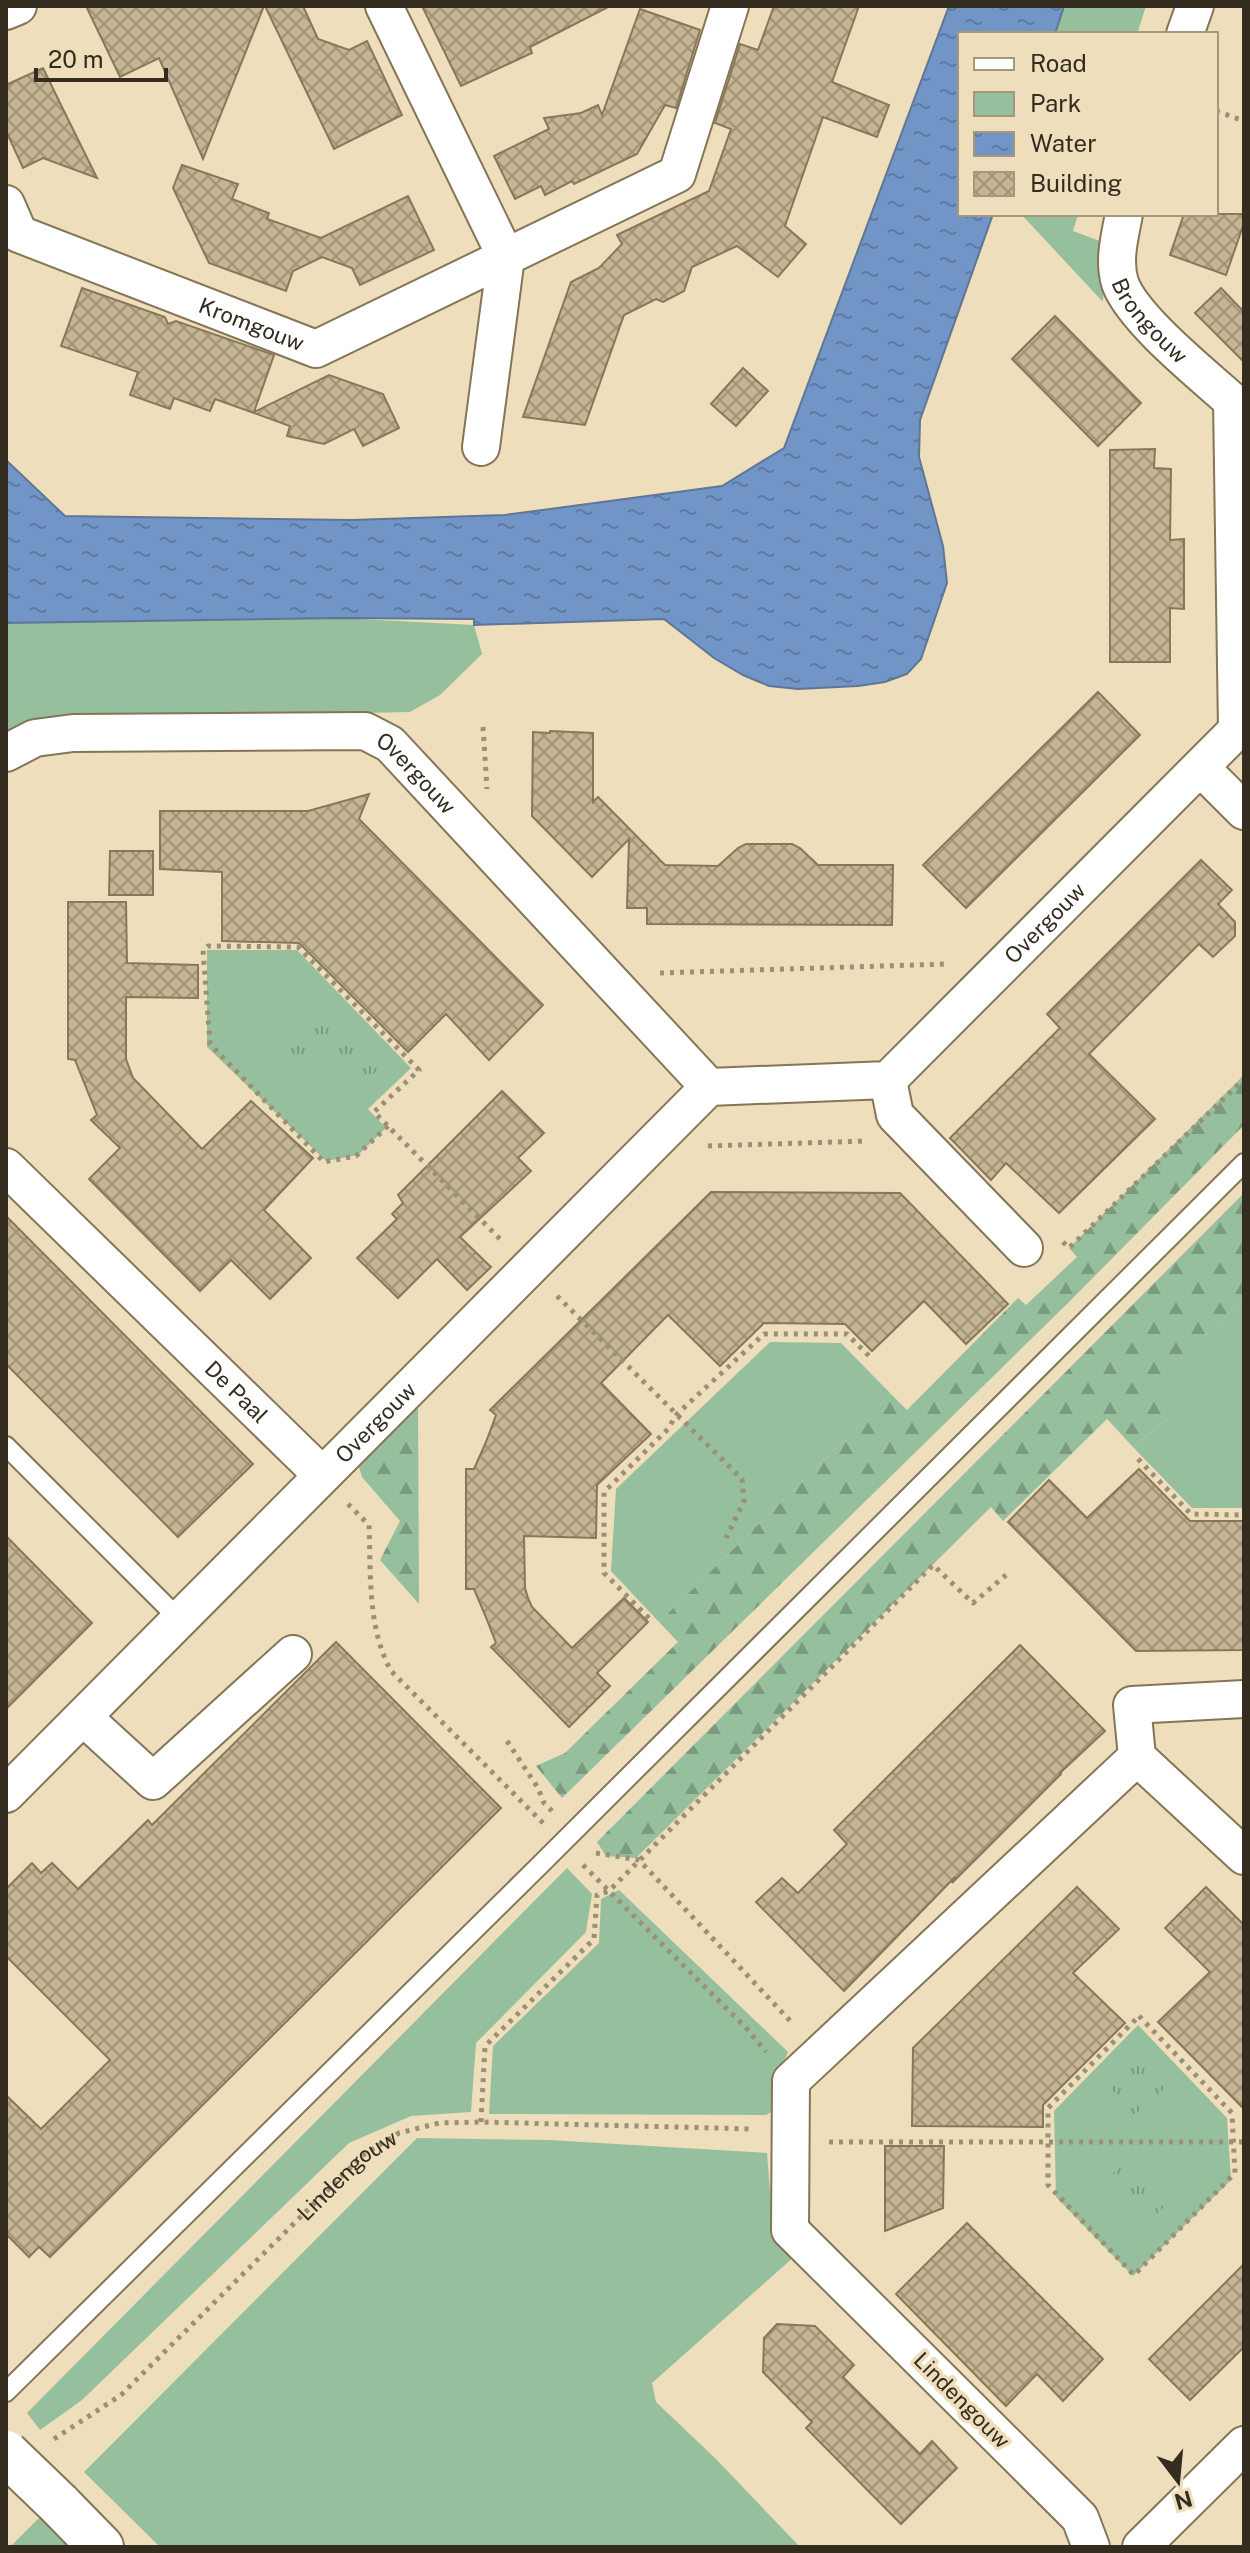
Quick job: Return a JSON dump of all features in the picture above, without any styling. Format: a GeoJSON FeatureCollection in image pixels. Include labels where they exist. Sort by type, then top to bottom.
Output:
{"type":"FeatureCollection","features":[{"type":"Feature","properties":{"kind":"main road"},"geometry":{"type":"LineString","coordinates":[[26,2450],[59,2504],[101,2547]]}},
{"type":"Feature","properties":{"kind":"street"},"geometry":{"type":"LineString","coordinates":[[6,11],[18,6]]}},
{"type":"Feature","properties":{"kind":"street"},"geometry":{"type":"LineString","coordinates":[[384,6],[506,257],[481,447]]}},
{"type":"Feature","properties":{"kind":"street","name":"Kromgouw"},"geometry":{"type":"LineString","coordinates":[[6,204],[19,234],[316,349],[677,174],[730,6]]}},
{"type":"Feature","properties":{"kind":"street"},"geometry":{"type":"LineString","coordinates":[[1186,32],[1195,6]]}},
{"type":"Feature","properties":{"kind":"street","name":"Brongouw"},"geometry":{"type":"LineString","coordinates":[[1124,216],[1117,253],[1120,282],[1133,305],[1174,349],[1238,407]]}},
{"type":"Feature","properties":{"kind":"street","name":"Overgouw"},"geometry":{"type":"LineString","coordinates":[[888,1080],[1241,727],[1238,407]]}},
{"type":"Feature","properties":{"kind":"street","name":"Overgouw"},"geometry":{"type":"LineString","coordinates":[[6,753],[35,738],[73,733],[365,731],[390,744],[709,1087],[322,1476]]}},
{"type":"Feature","properties":{"kind":"street"},"geometry":{"type":"LineString","coordinates":[[1201,768],[1244,811]]}},
{"type":"Feature","properties":{"kind":"street"},"geometry":{"type":"LineString","coordinates":[[709,1087],[888,1080],[895,1115],[1024,1248]]}},
{"type":"Feature","properties":{"kind":"street","name":"De Paal"},"geometry":{"type":"LineString","coordinates":[[6,1167],[322,1476]]}},
{"type":"Feature","properties":{"kind":"street"},"geometry":{"type":"LineString","coordinates":[[10,1783],[83,1717],[322,1476]]}},
{"type":"Feature","properties":{"kind":"street"},"geometry":{"type":"LineString","coordinates":[[83,1717],[153,1781],[293,1654]]}},
{"type":"Feature","properties":{"kind":"street"},"geometry":{"type":"LineString","coordinates":[[1244,1699],[1132,1705],[1137,1757],[1244,1856]]}},
{"type":"Feature","properties":{"kind":"street"},"geometry":{"type":"LineString","coordinates":[[791,2081],[1137,1757]]}},
{"type":"Feature","properties":{"kind":"street","name":"Lindengouw"},"geometry":{"type":"LineString","coordinates":[[791,2081],[790,2230],[1080,2518],[1091,2547]]}},
{"type":"Feature","properties":{"kind":"street"},"geometry":{"type":"LineString","coordinates":[[1141,2547],[1244,2445]]}},
{"type":"Feature","properties":{"kind":"lane"},"geometry":{"type":"LineString","coordinates":[[6,2392],[1244,1163]]}},
{"type":"Feature","properties":{"kind":"lane"},"geometry":{"type":"LineString","coordinates":[[6,1446],[180,1620]]}},
{"type":"Feature","properties":{"kind":"path"},"geometry":{"type":"LineString","coordinates":[[1218,112],[1244,121]]}},
{"type":"Feature","properties":{"kind":"path"},"geometry":{"type":"LineString","coordinates":[[388,1126],[356,1156],[324,1162],[210,1044],[203,950],[208,946],[298,947],[419,1070],[374,1112],[742,1479],[744,1501],[726,1538]]}},
{"type":"Feature","properties":{"kind":"path"},"geometry":{"type":"LineString","coordinates":[[603,975],[1007,962]]}},
{"type":"Feature","properties":{"kind":"path"},"geometry":{"type":"LineString","coordinates":[[1024,1248],[1050,1229],[1069,1248],[1244,1079]]}},
{"type":"Feature","properties":{"kind":"path"},"geometry":{"type":"LineString","coordinates":[[648,1147],[919,1139]]}},
{"type":"Feature","properties":{"kind":"path"},"geometry":{"type":"LineString","coordinates":[[649,1618],[604,1573],[604,1492],[668,1429],[677,1414],[764,1334],[847,1334],[873,1360]]}},
{"type":"Feature","properties":{"kind":"path"},"geometry":{"type":"LineString","coordinates":[[1138,1459],[1191,1514],[1244,1515]]}},
{"type":"Feature","properties":{"kind":"path"},"geometry":{"type":"LineString","coordinates":[[322,1476],[369,1525],[373,1614],[382,1655],[391,1671],[567,1837],[594,1853],[639,1860],[821,2054]]}},
{"type":"Feature","properties":{"kind":"path"},"geometry":{"type":"LineString","coordinates":[[481,2122],[485,2046],[594,1939],[597,1895],[609,1891],[933,1565],[973,1603],[1006,1575]]}},
{"type":"Feature","properties":{"kind":"path"},"geometry":{"type":"LineString","coordinates":[[507,1741],[567,1837],[609,1891],[747,2029],[791,2081]]}},
{"type":"Feature","properties":{"kind":"path"},"geometry":{"type":"LineString","coordinates":[[1139,2016],[1232,2113],[1233,2142],[1235,2173],[1134,2275],[1048,2185],[1048,2108],[1139,2016]]}},
{"type":"Feature","properties":{"kind":"path","name":"Lindengouw"},"geometry":{"type":"LineString","coordinates":[[26,2450],[57,2436],[121,2395],[363,2155],[399,2133],[439,2123],[481,2122],[790,2136]]}},
{"type":"Feature","properties":{"kind":"path"},"geometry":{"type":"LineString","coordinates":[[790,2136],[1047,2142],[1244,2142]]}},
{"type":"Feature","properties":{"kind":"green space"},"geometry":{"type":"Polygon","coordinates":[[[1064,6],[1146,6],[1138,32],[1056,32],[1064,6]]]}},
{"type":"Feature","properties":{"kind":"green space"},"geometry":{"type":"Polygon","coordinates":[[[1023,216],[1077,216],[1073,231],[1105,243],[1103,302],[1023,216]]]}},
{"type":"Feature","properties":{"kind":"green space"},"geometry":{"type":"Polygon","coordinates":[[[340,618],[474,625],[482,654],[440,695],[410,712],[70,719],[6,739],[6,623],[340,618]]]}},
{"type":"Feature","properties":{"kind":"green space"},"geometry":{"type":"Polygon","coordinates":[[[207,950],[297,950],[411,1068],[368,1109],[386,1128],[358,1155],[326,1161],[207,1047],[207,950]]]}},
{"type":"Feature","properties":{"kind":"green space"},"geometry":{"type":"Polygon","coordinates":[[[309,1008],[322,1022],[335,1011],[386,1063],[362,1084],[331,1051],[307,1075],[275,1041],[309,1008]]]}},
{"type":"Feature","properties":{"kind":"green space"},"geometry":{"type":"Polygon","coordinates":[[[1244,1075],[1244,1125],[1068,1303],[562,1798],[536,1766],[565,1753],[678,1642],[659,1622],[891,1394],[907,1410],[1018,1298],[1026,1305],[1077,1257],[1069,1248],[1244,1075]]]}},
{"type":"Feature","properties":{"kind":"green space"},"geometry":{"type":"Polygon","coordinates":[[[1244,1193],[1244,1299],[1168,1371],[1168,1419],[1133,1447],[1107,1419],[1003,1521],[991,1507],[636,1858],[606,1856],[597,1842],[1244,1193]]]}},
{"type":"Feature","properties":{"kind":"green space"},"geometry":{"type":"Polygon","coordinates":[[[1244,1299],[1244,1508],[1192,1508],[1133,1447],[1168,1419],[1168,1371],[1244,1299]]]}},
{"type":"Feature","properties":{"kind":"green space"},"geometry":{"type":"Polygon","coordinates":[[[770,1342],[841,1343],[891,1394],[659,1622],[611,1571],[616,1489],[770,1342]]]}},
{"type":"Feature","properties":{"kind":"green space"},"geometry":{"type":"Polygon","coordinates":[[[418,1398],[419,1604],[380,1560],[400,1521],[362,1477],[357,1460],[418,1398]]]}},
{"type":"Feature","properties":{"kind":"green space"},"geometry":{"type":"Polygon","coordinates":[[[567,1868],[592,1894],[586,1932],[476,2043],[471,2112],[411,2116],[349,2143],[82,2400],[40,2430],[27,2413],[567,1868]]]}},
{"type":"Feature","properties":{"kind":"green space"},"geometry":{"type":"Polygon","coordinates":[[[619,1890],[788,2052],[773,2087],[775,2110],[766,2115],[489,2114],[493,2046],[599,1943],[601,1899],[619,1890]]]}},
{"type":"Feature","properties":{"kind":"green space"},"geometry":{"type":"Polygon","coordinates":[[[1138,2025],[1227,2118],[1231,2180],[1133,2276],[1056,2197],[1054,2111],[1138,2025]]]}},
{"type":"Feature","properties":{"kind":"green space"},"geometry":{"type":"Polygon","coordinates":[[[1136,2054],[1168,2086],[1134,2115],[1106,2083],[1136,2054]]]}},
{"type":"Feature","properties":{"kind":"green space"},"geometry":{"type":"Polygon","coordinates":[[[417,2138],[549,2140],[767,2153],[773,2229],[795,2256],[652,2383],[656,2402],[716,2459],[800,2547],[160,2547],[84,2472],[417,2138]]]}},
{"type":"Feature","properties":{"kind":"green space"},"geometry":{"type":"Polygon","coordinates":[[[1133,2154],[1174,2198],[1154,2216],[1112,2174],[1133,2154]]]}},
{"type":"Feature","properties":{"kind":"green space"},"geometry":{"type":"Polygon","coordinates":[[[41,2516],[72,2547],[10,2547],[41,2516]]]}},
{"type":"Feature","properties":{"kind":"water"},"geometry":{"type":"Polygon","coordinates":[[[949,6],[1064,6],[1056,32],[958,32],[958,216],[992,216],[920,420],[919,457],[943,546],[947,583],[921,659],[907,674],[885,682],[858,686],[798,689],[769,686],[714,658],[664,619],[474,625],[474,619],[340,618],[6,623],[6,460],[65,516],[352,520],[505,515],[722,486],[784,448],[949,6]]]}},
{"type":"Feature","properties":{"kind":"building"},"geometry":{"type":"Polygon","coordinates":[[[86,6],[264,6],[203,159],[159,58],[120,77],[86,6]]]}},
{"type":"Feature","properties":{"kind":"building"},"geometry":{"type":"Polygon","coordinates":[[[265,6],[303,6],[318,39],[349,50],[367,41],[402,115],[334,149],[265,6]]]}},
{"type":"Feature","properties":{"kind":"building"},"geometry":{"type":"Polygon","coordinates":[[[422,6],[610,6],[530,47],[532,53],[461,86],[422,6]]]}},
{"type":"Feature","properties":{"kind":"building"},"geometry":{"type":"Polygon","coordinates":[[[774,6],[859,6],[832,82],[889,105],[877,137],[823,117],[785,226],[806,244],[778,277],[737,246],[692,267],[684,291],[663,302],[656,299],[624,315],[585,425],[523,417],[571,282],[599,268],[622,244],[617,235],[709,191],[731,129],[715,123],[740,44],[758,50],[774,6]]]}},
{"type":"Feature","properties":{"kind":"building"},"geometry":{"type":"Polygon","coordinates":[[[640,9],[700,30],[676,108],[665,105],[637,154],[545,195],[541,186],[515,199],[494,156],[549,129],[544,118],[581,113],[598,105],[602,115],[640,9]]]}},
{"type":"Feature","properties":{"kind":"building"},"geometry":{"type":"Polygon","coordinates":[[[43,68],[97,178],[43,158],[23,168],[6,131],[6,85],[43,68]]]}},
{"type":"Feature","properties":{"kind":"building"},"geometry":{"type":"Polygon","coordinates":[[[182,165],[238,184],[232,199],[269,213],[267,219],[321,238],[408,196],[434,250],[360,285],[352,268],[322,257],[293,271],[286,291],[209,263],[173,188],[182,165]]]}},
{"type":"Feature","properties":{"kind":"building"},"geometry":{"type":"Polygon","coordinates":[[[1244,214],[1244,223],[1226,275],[1170,255],[1183,216],[1244,214]]]}},
{"type":"Feature","properties":{"kind":"building"},"geometry":{"type":"Polygon","coordinates":[[[82,288],[165,317],[168,324],[176,321],[274,355],[254,412],[329,375],[383,394],[399,428],[363,446],[354,429],[324,444],[287,436],[290,426],[215,399],[210,411],[174,398],[170,409],[130,395],[138,372],[61,346],[82,288]]]}},
{"type":"Feature","properties":{"kind":"building"},"geometry":{"type":"Polygon","coordinates":[[[1221,288],[1244,312],[1244,362],[1195,313],[1221,288]]]}},
{"type":"Feature","properties":{"kind":"building"},"geometry":{"type":"Polygon","coordinates":[[[1055,316],[1141,403],[1098,446],[1012,359],[1055,316]]]}},
{"type":"Feature","properties":{"kind":"building"},"geometry":{"type":"Polygon","coordinates":[[[743,368],[768,391],[736,426],[711,404],[743,368]]]}},
{"type":"Feature","properties":{"kind":"building"},"geometry":{"type":"Polygon","coordinates":[[[1155,449],[1154,468],[1171,469],[1170,540],[1184,539],[1184,609],[1170,608],[1170,662],[1110,662],[1110,450],[1155,449]]]}},
{"type":"Feature","properties":{"kind":"building"},"geometry":{"type":"Polygon","coordinates":[[[1098,692],[1140,735],[966,908],[923,865],[1098,692]]]}},
{"type":"Feature","properties":{"kind":"building"},"geometry":{"type":"Polygon","coordinates":[[[533,732],[593,733],[593,802],[598,797],[665,865],[718,866],[746,844],[792,844],[818,865],[893,865],[892,925],[647,924],[647,908],[627,908],[629,839],[592,877],[532,816],[533,732]]]}},
{"type":"Feature","properties":{"kind":"building"},"geometry":{"type":"Polygon","coordinates":[[[369,794],[359,819],[543,1005],[489,1060],[446,1014],[408,1052],[299,943],[222,941],[222,872],[160,869],[160,811],[308,811],[369,794]]]}},
{"type":"Feature","properties":{"kind":"building"},"geometry":{"type":"Polygon","coordinates":[[[110,851],[153,851],[153,895],[109,895],[110,851]]]}},
{"type":"Feature","properties":{"kind":"building"},"geometry":{"type":"Polygon","coordinates":[[[1201,860],[1232,890],[1218,904],[1235,922],[1235,936],[1213,957],[1199,944],[1089,1054],[1155,1119],[1059,1213],[1006,1163],[991,1180],[950,1138],[1060,1028],[1047,1014],[1201,860]]]}},
{"type":"Feature","properties":{"kind":"building"},"geometry":{"type":"Polygon","coordinates":[[[68,902],[126,902],[127,963],[198,965],[198,998],[126,997],[126,1059],[133,1078],[202,1149],[251,1101],[313,1158],[264,1210],[311,1258],[270,1299],[231,1260],[200,1291],[89,1179],[120,1148],[91,1120],[97,1115],[75,1060],[68,1059],[68,902]]]}},
{"type":"Feature","properties":{"kind":"building"},"geometry":{"type":"Polygon","coordinates":[[[502,1091],[544,1133],[518,1158],[531,1171],[460,1237],[491,1267],[467,1290],[437,1259],[398,1298],[357,1258],[397,1219],[392,1214],[403,1203],[398,1195],[502,1091]]]}},
{"type":"Feature","properties":{"kind":"building"},"geometry":{"type":"Polygon","coordinates":[[[711,1192],[900,1193],[1008,1304],[966,1344],[924,1301],[872,1351],[845,1324],[764,1323],[720,1366],[668,1315],[601,1383],[651,1434],[597,1485],[596,1538],[524,1536],[528,1598],[532,1607],[572,1648],[624,1598],[648,1622],[597,1673],[610,1686],[569,1727],[491,1647],[496,1643],[474,1589],[466,1589],[466,1469],[474,1469],[486,1442],[496,1415],[490,1410],[711,1192]]]}},
{"type":"Feature","properties":{"kind":"building"},"geometry":{"type":"Polygon","coordinates":[[[6,1216],[253,1464],[178,1537],[6,1364],[6,1216]]]}},
{"type":"Feature","properties":{"kind":"building"},"geometry":{"type":"Polygon","coordinates":[[[1139,1469],[1190,1521],[1244,1521],[1244,1650],[1136,1651],[1008,1522],[1049,1480],[1087,1518],[1139,1469]]]}},
{"type":"Feature","properties":{"kind":"building"},"geometry":{"type":"Polygon","coordinates":[[[6,1536],[92,1623],[6,1709],[6,1536]]]}},
{"type":"Feature","properties":{"kind":"building"},"geometry":{"type":"Polygon","coordinates":[[[336,1642],[501,1808],[50,2257],[39,2247],[29,2257],[6,2234],[6,2095],[41,2129],[110,2060],[6,1956],[6,1889],[32,1863],[41,1873],[52,1863],[78,1889],[148,1820],[152,1825],[336,1642]]]}},
{"type":"Feature","properties":{"kind":"building"},"geometry":{"type":"Polygon","coordinates":[[[1020,1645],[1105,1731],[952,1883],[955,1877],[844,1991],[756,1902],[782,1878],[798,1893],[847,1844],[834,1830],[1020,1645]]]}},
{"type":"Feature","properties":{"kind":"building"},"geometry":{"type":"Polygon","coordinates":[[[1077,1887],[1119,1929],[1073,1973],[1125,2023],[1043,2105],[1043,2127],[912,2126],[913,2048],[1077,1887]]]}},
{"type":"Feature","properties":{"kind":"building"},"geometry":{"type":"Polygon","coordinates":[[[1206,1887],[1244,1925],[1244,2109],[1158,2022],[1210,1972],[1165,1928],[1206,1887]]]}},
{"type":"Feature","properties":{"kind":"building"},"geometry":{"type":"Polygon","coordinates":[[[885,2146],[944,2146],[943,2208],[885,2231],[885,2146]]]}},
{"type":"Feature","properties":{"kind":"building"},"geometry":{"type":"Polygon","coordinates":[[[967,2223],[1103,2359],[1063,2401],[1037,2374],[1006,2406],[896,2294],[967,2223]]]}},
{"type":"Feature","properties":{"kind":"building"},"geometry":{"type":"Polygon","coordinates":[[[1244,2264],[1244,2347],[1190,2400],[1149,2359],[1244,2264]]]}},
{"type":"Feature","properties":{"kind":"building"},"geometry":{"type":"Polygon","coordinates":[[[777,2324],[815,2326],[854,2365],[843,2377],[920,2454],[932,2441],[957,2468],[901,2524],[806,2428],[812,2422],[763,2372],[764,2338],[777,2324]]]}}]}
